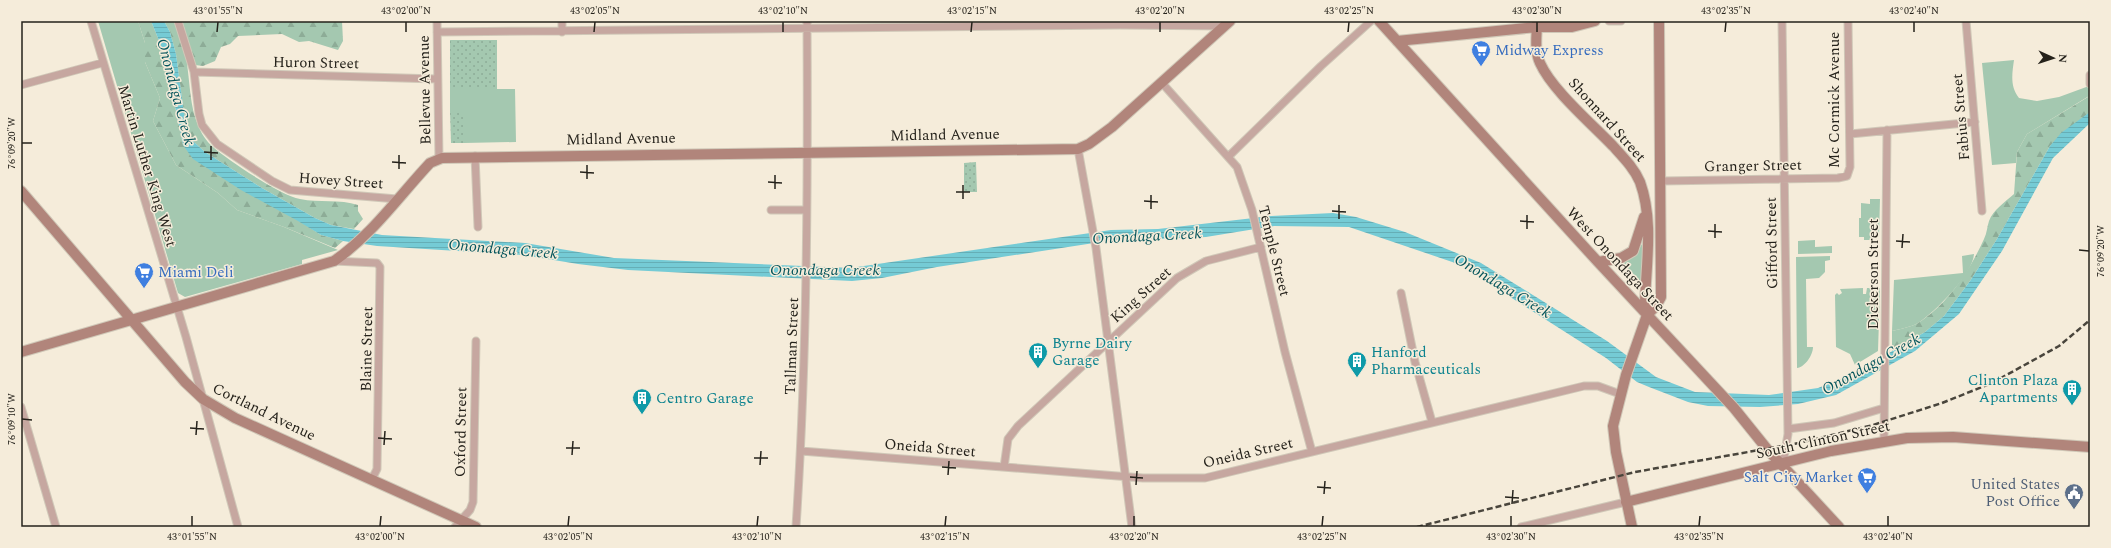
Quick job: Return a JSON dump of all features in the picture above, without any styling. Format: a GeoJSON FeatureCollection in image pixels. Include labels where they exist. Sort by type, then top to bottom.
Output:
{"type":"FeatureCollection","features":[{"type":"Feature","properties":{"kind":"street","name":"Martin Luther King West"},"geometry":{"type":"LineString","coordinates":[[91,21],[102,63],[177,307],[238,527]]}},
{"type":"Feature","properties":{"kind":"street"},"geometry":{"type":"LineString","coordinates":[[178,21],[194,72]]}},
{"type":"Feature","properties":{"kind":"street","name":"Bellevue Avenue"},"geometry":{"type":"LineString","coordinates":[[437,21],[438,159]]}},
{"type":"Feature","properties":{"kind":"street"},"geometry":{"type":"LineString","coordinates":[[562,21],[562,32]]}},
{"type":"Feature","properties":{"kind":"street","name":"Tallman Street"},"geometry":{"type":"LineString","coordinates":[[796,527],[801,451],[807,283],[807,21]]}},
{"type":"Feature","properties":{"kind":"street"},"geometry":{"type":"LineString","coordinates":[[1229,156],[1321,66],[1371,21]]}},
{"type":"Feature","properties":{"kind":"street","name":"West Onondaga Street"},"geometry":{"type":"LineString","coordinates":[[1379,21],[1598,262],[1734,408],[1839,527]]}},
{"type":"Feature","properties":{"kind":"street"},"geometry":{"type":"LineString","coordinates":[[1397,41],[1537,24],[1549,21]]}},
{"type":"Feature","properties":{"kind":"street"},"geometry":{"type":"LineString","coordinates":[[1537,24],[1572,27],[1595,21]]}},
{"type":"Feature","properties":{"kind":"street"},"geometry":{"type":"LineString","coordinates":[[1609,21],[1620,21]]}},
{"type":"Feature","properties":{"kind":"street"},"geometry":{"type":"LineString","coordinates":[[1632,527],[1616,452],[1613,426],[1620,394],[1647,315],[1656,306],[1661,297],[1662,181],[1659,21]]}},
{"type":"Feature","properties":{"kind":"street","name":"Gifford Street"},"geometry":{"type":"LineString","coordinates":[[1782,21],[1788,406],[1788,429],[1782,464]]}},
{"type":"Feature","properties":{"kind":"street","name":"Mc Cormick Avenue"},"geometry":{"type":"LineString","coordinates":[[1844,178],[1849,172],[1850,167],[1848,21]]}},
{"type":"Feature","properties":{"kind":"street","name":"Fabius Street"},"geometry":{"type":"LineString","coordinates":[[1966,21],[1982,211]]}},
{"type":"Feature","properties":{"kind":"street"},"geometry":{"type":"LineString","coordinates":[[437,32],[562,32],[1227,23]]}},
{"type":"Feature","properties":{"kind":"street","name":"Midland Avenue"},"geometry":{"type":"LineString","coordinates":[[21,352],[334,261],[349,250],[374,226],[397,198],[430,163],[450,156],[1078,148],[1089,144],[1112,127],[1227,23]]}},
{"type":"Feature","properties":{"kind":"street","name":"Shonnard Street"},"geometry":{"type":"LineString","coordinates":[[1537,24],[1536,44],[1540,63],[1563,93],[1624,158],[1640,183],[1646,209],[1647,278],[1645,303],[1647,315]]}},
{"type":"Feature","properties":{"kind":"street"},"geometry":{"type":"LineString","coordinates":[[21,85],[102,63]]}},
{"type":"Feature","properties":{"kind":"street","name":"Huron Street"},"geometry":{"type":"LineString","coordinates":[[194,72],[437,79]]}},
{"type":"Feature","properties":{"kind":"street","name":"Hovey Street"},"geometry":{"type":"LineString","coordinates":[[194,72],[199,114],[206,131],[217,144],[272,181],[290,190],[397,198]]}},
{"type":"Feature","properties":{"kind":"street"},"geometry":{"type":"LineString","coordinates":[[2090,75],[2090,84]]}},
{"type":"Feature","properties":{"kind":"street","name":"Temple Street"},"geometry":{"type":"LineString","coordinates":[[1162,83],[1229,156],[1237,167],[1252,210],[1285,352],[1312,452]]}},
{"type":"Feature","properties":{"kind":"street"},"geometry":{"type":"LineString","coordinates":[[1850,134],[1975,122]]}},
{"type":"Feature","properties":{"kind":"street","name":"Dickerson Street"},"geometry":{"type":"LineString","coordinates":[[1884,442],[1887,130]]}},
{"type":"Feature","properties":{"kind":"street"},"geometry":{"type":"LineString","coordinates":[[1078,148],[1096,248],[1132,527]]}},
{"type":"Feature","properties":{"kind":"street"},"geometry":{"type":"LineString","coordinates":[[475,156],[478,227]]}},
{"type":"Feature","properties":{"kind":"street","name":"Granger Street"},"geometry":{"type":"LineString","coordinates":[[1662,181],[1844,178]]}},
{"type":"Feature","properties":{"kind":"street","name":"Cortland Avenue"},"geometry":{"type":"LineString","coordinates":[[21,190],[131,320],[203,399],[235,418],[372,479],[458,524],[476,527]]}},
{"type":"Feature","properties":{"kind":"street"},"geometry":{"type":"LineString","coordinates":[[1598,262],[1621,258],[1633,251],[1646,209]]}},
{"type":"Feature","properties":{"kind":"street"},"geometry":{"type":"LineString","coordinates":[[772,210],[806,210]]}},
{"type":"Feature","properties":{"kind":"street","name":"King Street"},"geometry":{"type":"LineString","coordinates":[[1004,467],[1008,439],[1011,434],[1177,278],[1191,268],[1218,256],[1261,247]]}},
{"type":"Feature","properties":{"kind":"street","name":"Blaine Street"},"geometry":{"type":"LineString","coordinates":[[334,261],[377,263],[380,267],[377,469],[372,479]]}},
{"type":"Feature","properties":{"kind":"street"},"geometry":{"type":"LineString","coordinates":[[1401,293],[1415,362],[1432,422]]}},
{"type":"Feature","properties":{"kind":"street","name":"Oxford Street"},"geometry":{"type":"LineString","coordinates":[[458,524],[470,510],[473,502],[476,341]]}},
{"type":"Feature","properties":{"kind":"street","name":"Oneida Street"},"geometry":{"type":"LineString","coordinates":[[801,451],[1125,477],[1204,478],[1584,386],[1598,386],[1620,394]]}},
{"type":"Feature","properties":{"kind":"street"},"geometry":{"type":"LineString","coordinates":[[21,407],[56,527]]}},
{"type":"Feature","properties":{"kind":"street"},"geometry":{"type":"LineString","coordinates":[[1788,429],[1834,423],[1884,408]]}},
{"type":"Feature","properties":{"kind":"street","name":"South Clinton Street"},"geometry":{"type":"LineString","coordinates":[[1521,527],[1831,451],[1907,438],[1953,438],[2090,447]]}},
{"type":"Feature","properties":{"kind":"green space"},"geometry":{"type":"Polygon","coordinates":[[[98,21],[138,21],[145,43],[145,62],[160,98],[153,121],[176,165],[218,193],[237,210],[284,227],[338,250],[302,260],[302,264],[185,297],[178,293],[98,21]]]}},
{"type":"Feature","properties":{"kind":"green space"},"geometry":{"type":"Polygon","coordinates":[[[138,21],[151,21],[164,53],[183,145],[321,235],[343,241],[335,248],[237,210],[218,193],[176,165],[153,121],[160,98],[145,62],[145,43],[138,21]]]}},
{"type":"Feature","properties":{"kind":"green space"},"geometry":{"type":"Polygon","coordinates":[[[164,21],[342,21],[343,41],[338,50],[309,41],[299,42],[282,34],[238,36],[230,44],[221,47],[215,61],[203,66],[187,64],[195,118],[202,134],[210,145],[255,177],[291,196],[307,200],[344,202],[358,205],[358,211],[363,219],[354,229],[331,225],[315,218],[262,188],[205,152],[194,142],[186,128],[176,54],[170,32],[164,21]]]}},
{"type":"Feature","properties":{"kind":"green space"},"geometry":{"type":"Polygon","coordinates":[[[450,40],[497,40],[497,89],[450,89],[450,40]]]}},
{"type":"Feature","properties":{"kind":"green space"},"geometry":{"type":"Polygon","coordinates":[[[2014,60],[2012,75],[2013,85],[2019,98],[2037,101],[2059,97],[2089,86],[2089,96],[2027,134],[2017,152],[2016,163],[1992,165],[1982,63],[2014,60]]]}},
{"type":"Feature","properties":{"kind":"green space"},"geometry":{"type":"Polygon","coordinates":[[[2089,86],[2090,112],[2050,146],[1997,239],[1970,281],[1944,316],[1925,332],[1892,351],[1892,331],[1918,323],[1929,315],[1957,286],[1972,263],[1984,239],[1993,213],[2014,194],[2017,152],[2027,134],[2088,97],[2089,86]]]}},
{"type":"Feature","properties":{"kind":"green space"},"geometry":{"type":"Polygon","coordinates":[[[450,89],[515,89],[516,142],[464,143],[464,112],[450,112],[450,89]]]}},
{"type":"Feature","properties":{"kind":"green space"},"geometry":{"type":"Polygon","coordinates":[[[450,112],[464,112],[464,143],[451,143],[450,112]]]}},
{"type":"Feature","properties":{"kind":"green space"},"geometry":{"type":"Polygon","coordinates":[[[976,162],[977,192],[964,192],[964,163],[976,162]]]}},
{"type":"Feature","properties":{"kind":"green space"},"geometry":{"type":"Polygon","coordinates":[[[1870,199],[1880,199],[1879,237],[1874,237],[1874,240],[1864,240],[1864,237],[1859,237],[1861,203],[1870,204],[1870,199]]]}},
{"type":"Feature","properties":{"kind":"green space"},"geometry":{"type":"Polygon","coordinates":[[[1815,240],[1815,247],[1832,246],[1832,253],[1798,254],[1798,241],[1815,240]]]}},
{"type":"Feature","properties":{"kind":"green space"},"geometry":{"type":"Polygon","coordinates":[[[1642,244],[1643,284],[1622,262],[1635,255],[1642,244]]]}},
{"type":"Feature","properties":{"kind":"green space"},"geometry":{"type":"Polygon","coordinates":[[[1974,254],[1967,272],[1943,302],[1918,323],[1892,331],[1894,280],[1963,273],[1962,256],[1974,254]]]}},
{"type":"Feature","properties":{"kind":"green space"},"geometry":{"type":"Polygon","coordinates":[[[1830,256],[1830,260],[1825,261],[1825,272],[1819,278],[1806,279],[1807,347],[1813,347],[1813,350],[1808,360],[1797,368],[1796,257],[1830,256]]]}},
{"type":"Feature","properties":{"kind":"green space"},"geometry":{"type":"Polygon","coordinates":[[[1863,288],[1863,294],[1866,294],[1867,288],[1880,288],[1878,351],[1855,365],[1850,354],[1836,347],[1835,295],[1837,293],[1839,295],[1842,293],[1840,289],[1863,288]]]}},
{"type":"Feature","properties":{"kind":"water","name":"Onondaga Creek"},"geometry":{"type":"Polygon","coordinates":[[[151,21],[164,21],[170,32],[176,54],[186,128],[194,142],[205,152],[262,188],[315,218],[331,225],[382,235],[525,243],[614,258],[850,268],[1111,230],[1158,229],[1271,216],[1333,213],[1356,217],[1405,232],[1481,263],[1607,341],[1656,377],[1695,392],[1769,395],[1818,388],[1853,374],[1925,332],[1944,316],[1970,281],[1997,239],[2050,146],[2061,133],[2090,112],[2090,123],[2053,158],[2002,251],[1959,314],[1915,351],[1836,395],[1798,404],[1760,407],[1708,406],[1688,402],[1637,382],[1606,358],[1496,288],[1470,268],[1349,227],[1274,226],[1206,237],[1107,241],[937,267],[882,278],[852,281],[628,270],[523,255],[377,246],[343,241],[321,235],[241,190],[193,159],[183,145],[164,53],[151,21]]]}},
{"type":"Feature","properties":{"kind":"railway"},"geometry":{"type":"LineString","coordinates":[[1417,527],[1635,472],[1799,443],[1873,425],[1942,403],[1992,383],[2059,346],[2090,320]]}},
{"type":"Feature","properties":{"kind":"place","name":"Midway Express"},"geometry":{"type":"Point","coordinates":[1481,67]}},
{"type":"Feature","properties":{"kind":"place","name":"Miami Deli"},"geometry":{"type":"Point","coordinates":[144,289]}},
{"type":"Feature","properties":{"kind":"place","name":"Byrne Dairy Garage"},"geometry":{"type":"Point","coordinates":[1038,369]}},
{"type":"Feature","properties":{"kind":"place","name":"Hanford Pharmaceuticals"},"geometry":{"type":"Point","coordinates":[1357,378]}},
{"type":"Feature","properties":{"kind":"place","name":"Clinton Plaza Apartments"},"geometry":{"type":"Point","coordinates":[2072,406]}},
{"type":"Feature","properties":{"kind":"place","name":"Centro Garage"},"geometry":{"type":"Point","coordinates":[642,415]}},
{"type":"Feature","properties":{"kind":"place","name":"Salt City Market"},"geometry":{"type":"Point","coordinates":[1867,494]}},
{"type":"Feature","properties":{"kind":"place","name":"United States Post Office"},"geometry":{"type":"Point","coordinates":[2074,510]}}]}
